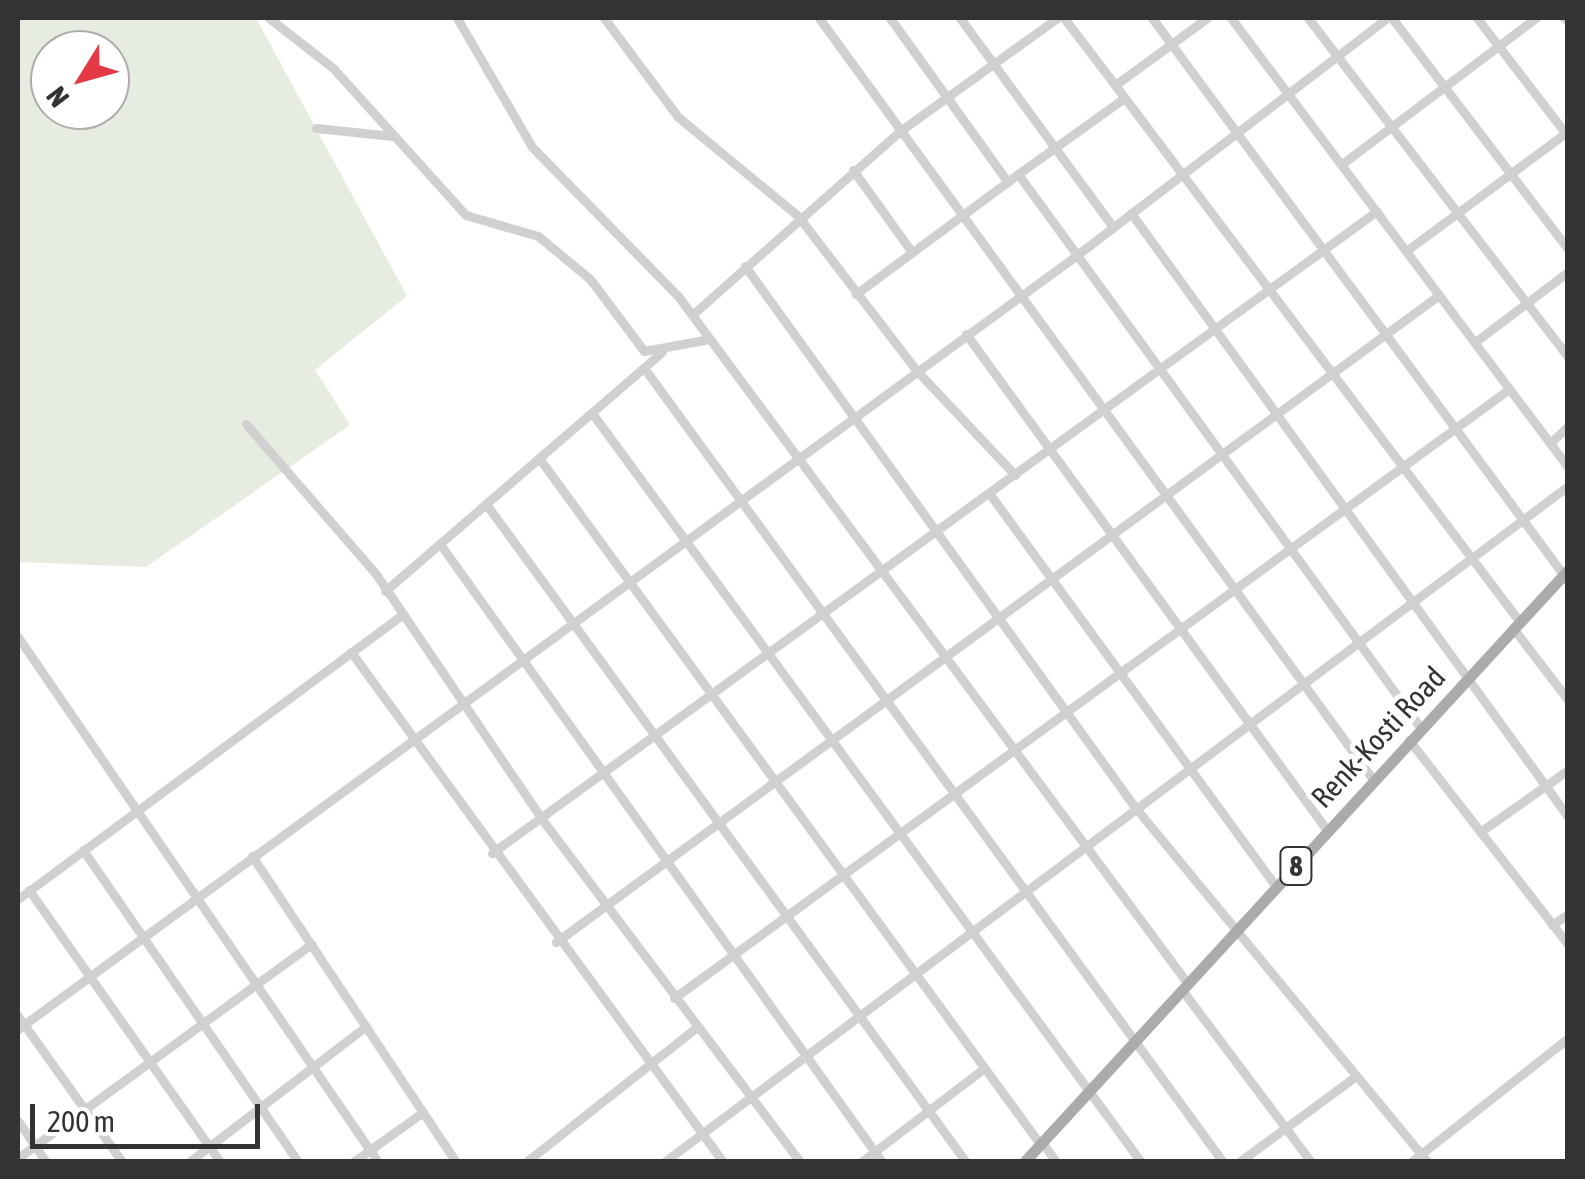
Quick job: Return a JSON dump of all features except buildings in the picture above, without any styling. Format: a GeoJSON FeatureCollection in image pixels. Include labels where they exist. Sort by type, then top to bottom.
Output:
{"type":"FeatureCollection","features":[{"type":"Feature","properties":{"kind":"main road","name":"Renk-Kosti Road"},"geometry":{"type":"LineString","coordinates":[[1024,1162],[1277,888],[1372,778],[1566,575]]}},
{"type":"Feature","properties":{"kind":"street"},"geometry":{"type":"LineString","coordinates":[[269,18],[333,68],[466,215],[538,236],[590,279],[644,350],[662,352],[710,339]]}},
{"type":"Feature","properties":{"kind":"street"},"geometry":{"type":"LineString","coordinates":[[457,18],[479,70],[532,148],[596,204],[692,315],[1311,1162]]}},
{"type":"Feature","properties":{"kind":"street"},"geometry":{"type":"LineString","coordinates":[[604,18],[678,117],[798,216],[917,370],[1014,475]]}},
{"type":"Feature","properties":{"kind":"street"},"geometry":{"type":"LineString","coordinates":[[818,18],[1231,592],[1372,778]]}},
{"type":"Feature","properties":{"kind":"street"},"geometry":{"type":"LineString","coordinates":[[890,18],[1008,182]]}},
{"type":"Feature","properties":{"kind":"street"},"geometry":{"type":"LineString","coordinates":[[960,18],[1112,227]]}},
{"type":"Feature","properties":{"kind":"street"},"geometry":{"type":"LineString","coordinates":[[692,315],[798,216],[900,131],[1060,18],[1470,558],[1568,700]]}},
{"type":"Feature","properties":{"kind":"street"},"geometry":{"type":"LineString","coordinates":[[1152,18],[1521,520],[1566,575]]}},
{"type":"Feature","properties":{"kind":"street"},"geometry":{"type":"LineString","coordinates":[[1115,86],[1207,18]]}},
{"type":"Feature","properties":{"kind":"street"},"geometry":{"type":"LineString","coordinates":[[1230,18],[1568,467]]}},
{"type":"Feature","properties":{"kind":"street"},"geometry":{"type":"LineString","coordinates":[[1308,18],[1568,357]]}},
{"type":"Feature","properties":{"kind":"street"},"geometry":{"type":"LineString","coordinates":[[122,1162],[20,1023],[1077,256],[1389,18],[1568,249]]}},
{"type":"Feature","properties":{"kind":"street"},"geometry":{"type":"LineString","coordinates":[[1406,251],[1567,133],[1478,18]]}},
{"type":"Feature","properties":{"kind":"street"},"geometry":{"type":"LineString","coordinates":[[1342,164],[1536,18]]}},
{"type":"Feature","properties":{"kind":"street"},"geometry":{"type":"LineString","coordinates":[[856,294],[1124,98]]}},
{"type":"Feature","properties":{"kind":"street"},"geometry":{"type":"LineString","coordinates":[[316,128],[396,136]]}},
{"type":"Feature","properties":{"kind":"street"},"geometry":{"type":"LineString","coordinates":[[854,170],[912,252]]}},
{"type":"Feature","properties":{"kind":"street"},"geometry":{"type":"LineString","coordinates":[[1018,174],[1420,727]]}},
{"type":"Feature","properties":{"kind":"street"},"geometry":{"type":"LineString","coordinates":[[492,853],[1376,211]]}},
{"type":"Feature","properties":{"kind":"street"},"geometry":{"type":"LineString","coordinates":[[1131,213],[1568,817]]}},
{"type":"Feature","properties":{"kind":"street"},"geometry":{"type":"LineString","coordinates":[[745,266],[1134,806],[1423,1157]]}},
{"type":"Feature","properties":{"kind":"street"},"geometry":{"type":"LineString","coordinates":[[1475,342],[1568,272]]}},
{"type":"Feature","properties":{"kind":"street"},"geometry":{"type":"LineString","coordinates":[[556,942],[1440,295]]}},
{"type":"Feature","properties":{"kind":"street"},"geometry":{"type":"LineString","coordinates":[[966,334],[1176,632],[1326,828]]}},
{"type":"Feature","properties":{"kind":"street"},"geometry":{"type":"LineString","coordinates":[[385,591],[662,352]]}},
{"type":"Feature","properties":{"kind":"street"},"geometry":{"type":"LineString","coordinates":[[644,368],[1224,1162]]}},
{"type":"Feature","properties":{"kind":"street"},"geometry":{"type":"LineString","coordinates":[[674,998],[1509,389]]}},
{"type":"Feature","properties":{"kind":"street"},"geometry":{"type":"LineString","coordinates":[[592,412],[1141,1162]]}},
{"type":"Feature","properties":{"kind":"street"},"geometry":{"type":"LineString","coordinates":[[246,424],[403,614],[541,818],[800,1162]]}},
{"type":"Feature","properties":{"kind":"street"},"geometry":{"type":"LineString","coordinates":[[1550,444],[1568,426]]}},
{"type":"Feature","properties":{"kind":"street"},"geometry":{"type":"LineString","coordinates":[[540,458],[982,1070],[1056,1162]]}},
{"type":"Feature","properties":{"kind":"street"},"geometry":{"type":"LineString","coordinates":[[664,1162],[803,1050],[1568,486]]}},
{"type":"Feature","properties":{"kind":"street"},"geometry":{"type":"LineString","coordinates":[[989,493],[1277,888]]}},
{"type":"Feature","properties":{"kind":"street"},"geometry":{"type":"LineString","coordinates":[[486,504],[966,1162]]}},
{"type":"Feature","properties":{"kind":"street"},"geometry":{"type":"LineString","coordinates":[[440,544],[882,1162]]}},
{"type":"Feature","properties":{"kind":"street"},"geometry":{"type":"LineString","coordinates":[[18,899],[403,614]]}},
{"type":"Feature","properties":{"kind":"street"},"geometry":{"type":"LineString","coordinates":[[18,636],[378,1162]]}},
{"type":"Feature","properties":{"kind":"street"},"geometry":{"type":"LineString","coordinates":[[351,652],[556,942],[723,1162]]}},
{"type":"Feature","properties":{"kind":"street"},"geometry":{"type":"LineString","coordinates":[[1409,740],[1568,944]]}},
{"type":"Feature","properties":{"kind":"street"},"geometry":{"type":"LineString","coordinates":[[1480,832],[1568,770]]}},
{"type":"Feature","properties":{"kind":"street"},"geometry":{"type":"LineString","coordinates":[[83,850],[298,1162]]}},
{"type":"Feature","properties":{"kind":"street"},"geometry":{"type":"LineString","coordinates":[[252,856],[456,1162]]}},
{"type":"Feature","properties":{"kind":"street"},"geometry":{"type":"LineString","coordinates":[[29,890],[220,1162]]}},
{"type":"Feature","properties":{"kind":"street"},"geometry":{"type":"LineString","coordinates":[[1552,925],[1568,914]]}},
{"type":"Feature","properties":{"kind":"street"},"geometry":{"type":"LineString","coordinates":[[18,1158],[311,944]]}},
{"type":"Feature","properties":{"kind":"street"},"geometry":{"type":"LineString","coordinates":[[189,1162],[366,1026]]}},
{"type":"Feature","properties":{"kind":"street"},"geometry":{"type":"LineString","coordinates":[[526,1162],[698,1026]]}},
{"type":"Feature","properties":{"kind":"street"},"geometry":{"type":"LineString","coordinates":[[1411,1162],[1423,1157],[1568,1038]]}},
{"type":"Feature","properties":{"kind":"street"},"geometry":{"type":"LineString","coordinates":[[861,1162],[982,1070]]}},
{"type":"Feature","properties":{"kind":"street"},"geometry":{"type":"LineString","coordinates":[[1240,1162],[1356,1076]]}},
{"type":"Feature","properties":{"kind":"street"},"geometry":{"type":"LineString","coordinates":[[354,1162],[423,1112]]}},
{"type":"Feature","properties":{"kind":"street"},"geometry":{"type":"LineString","coordinates":[[18,1121],[46,1162]]}},
{"type":"Feature","properties":{"kind":"shaded area"},"geometry":{"type":"Polygon","coordinates":[[[18,18],[256,18],[407,296],[315,370],[350,425],[146,567],[18,562],[18,18]]]}}]}
